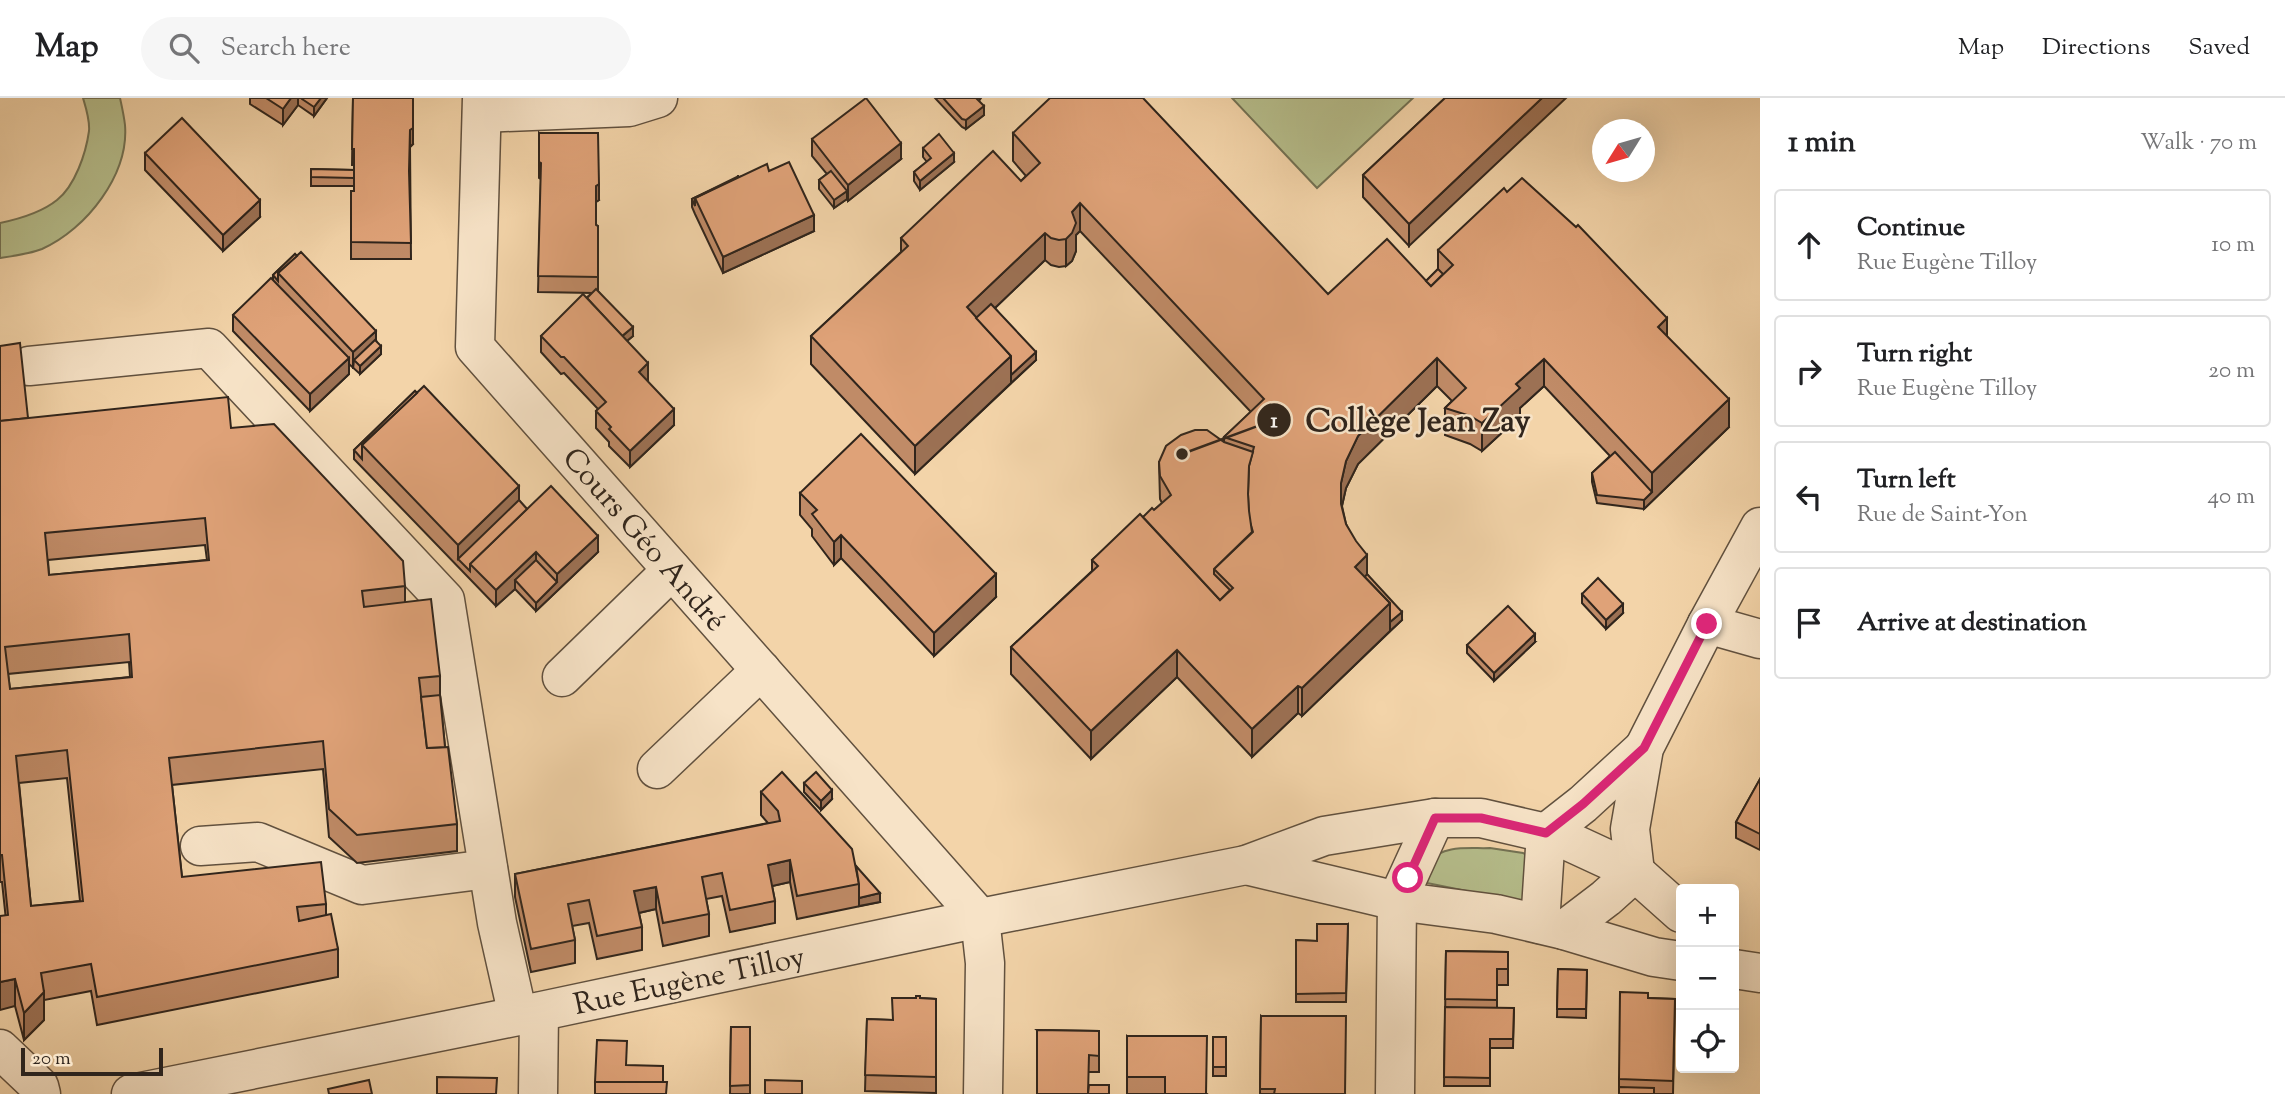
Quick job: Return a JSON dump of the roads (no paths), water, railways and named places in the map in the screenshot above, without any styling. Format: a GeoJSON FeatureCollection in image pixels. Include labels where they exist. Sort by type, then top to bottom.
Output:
{"type":"FeatureCollection","features":[{"type":"Feature","properties":{"kind":"street"},"geometry":{"type":"LineString","coordinates":[[482,106],[629,107],[658,98]]}},
{"type":"Feature","properties":{"kind":"street","name":"Cours Géo André"},"geometry":{"type":"LineString","coordinates":[[482,106],[475,347],[980,918]]}},
{"type":"Feature","properties":{"kind":"street"},"geometry":{"type":"LineString","coordinates":[[29,366],[209,348],[445,600],[497,923],[529,1014],[538,1094]]}},
{"type":"Feature","properties":{"kind":"street"},"geometry":{"type":"LineString","coordinates":[[1644,748],[1583,804],[1546,833],[1552,927],[1606,898],[1635,872],[1630,829],[1644,748],[1760,527]]}},
{"type":"Feature","properties":{"kind":"street"},"geometry":{"type":"LineString","coordinates":[[562,677],[672,570]]}},
{"type":"Feature","properties":{"kind":"street"},"geometry":{"type":"LineString","coordinates":[[1707,624],[1760,639]]}},
{"type":"Feature","properties":{"kind":"street"},"geometry":{"type":"LineString","coordinates":[[657,769],[761,670]]}},
{"type":"Feature","properties":{"kind":"street"},"geometry":{"type":"LineString","coordinates":[[1395,1094],[1398,901],[1435,818]]}},
{"type":"Feature","properties":{"kind":"street","name":"Rue Eugène Tilloy"},"geometry":{"type":"LineString","coordinates":[[131,1094],[1246,865],[1324,836],[1435,818],[1481,818],[1546,833],[1568,841],[1635,872],[1676,909]]}},
{"type":"Feature","properties":{"kind":"street"},"geometry":{"type":"LineString","coordinates":[[200,846],[258,842],[362,886],[488,869]]}},
{"type":"Feature","properties":{"kind":"street","name":"Rue Eugène Tilloy"},"geometry":{"type":"LineString","coordinates":[[1246,865],[1398,901],[1496,914],[1552,927],[1654,957],[1676,960]]}},
{"type":"Feature","properties":{"kind":"street"},"geometry":{"type":"LineString","coordinates":[[980,918],[985,963],[983,1094]]}},
{"type":"Feature","properties":{"kind":"street"},"geometry":{"type":"LineString","coordinates":[[0,1049],[39,1086],[41,1094]]}},
{"type":"Feature","properties":{"kind":"place","name":"Collège Jean Zay"},"geometry":{"type":"Point","coordinates":[1182,454]}}]}
